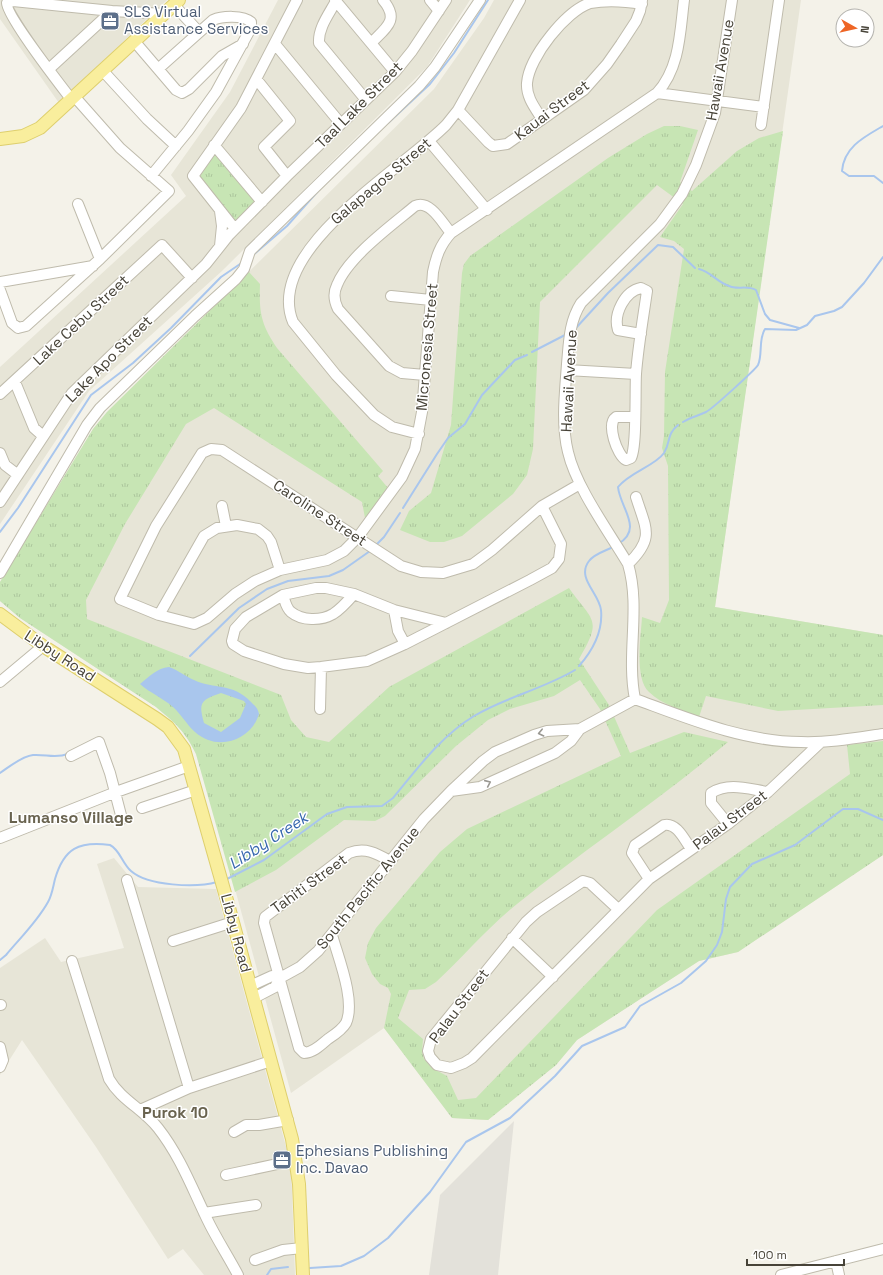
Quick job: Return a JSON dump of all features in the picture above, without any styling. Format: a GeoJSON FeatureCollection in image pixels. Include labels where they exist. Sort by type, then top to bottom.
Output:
{"type":"FeatureCollection","features":[{"type":"Feature","properties":{"kind":"main road"},"geometry":{"type":"LineString","coordinates":[[0,139],[16,138],[40,128],[177,3]]}},
{"type":"Feature","properties":{"kind":"main road","name":"Libby Road"},"geometry":{"type":"LineString","coordinates":[[0,614],[43,646],[168,727],[184,749],[220,872],[250,986],[288,1120],[296,1160],[303,1275]]}},
{"type":"Feature","properties":{"kind":"street"},"geometry":{"type":"LineString","coordinates":[[235,229],[193,176],[214,144],[241,108],[298,0]]}},
{"type":"Feature","properties":{"kind":"street"},"geometry":{"type":"LineString","coordinates":[[366,100],[319,43],[318,38],[322,27],[336,0],[395,72]]}},
{"type":"Feature","properties":{"kind":"street"},"geometry":{"type":"LineString","coordinates":[[371,43],[388,26],[391,18],[390,9],[383,0]]}},
{"type":"Feature","properties":{"kind":"street"},"geometry":{"type":"LineString","coordinates":[[430,0],[439,11]]}},
{"type":"Feature","properties":{"kind":"street","name":"Taal Lake Street"},"geometry":{"type":"LineString","coordinates":[[235,229],[287,176],[395,72],[446,0]]}},
{"type":"Feature","properties":{"kind":"street"},"geometry":{"type":"LineString","coordinates":[[0,573],[83,431],[100,408],[195,316],[236,279],[244,268],[250,251],[419,86],[435,68],[480,0]]}},
{"type":"Feature","properties":{"kind":"street","name":"Galapagos Street"},"geometry":{"type":"LineString","coordinates":[[419,434],[392,427],[374,415],[336,375],[299,331],[290,314],[289,301],[294,275],[302,260],[329,224],[348,206],[429,141],[446,125],[458,110],[520,0]]}},
{"type":"Feature","properties":{"kind":"street"},"geometry":{"type":"LineString","coordinates":[[542,119],[531,102],[527,83],[529,73],[537,58],[561,22],[576,10],[601,0],[642,2]]}},
{"type":"Feature","properties":{"kind":"street","name":"Micronesia Street"},"geometry":{"type":"LineString","coordinates":[[120,599],[159,615],[194,624],[207,618],[233,591],[280,570],[327,560],[344,551],[358,537],[402,477],[415,449],[419,434],[425,375],[430,300],[438,251],[450,233],[487,210],[657,93],[666,83],[674,64],[684,0]]}},
{"type":"Feature","properties":{"kind":"street","name":"Hawaii Avenue"},"geometry":{"type":"LineString","coordinates":[[635,699],[631,669],[634,594],[633,580],[628,564],[580,484],[574,471],[566,438],[564,421],[570,331],[575,314],[581,303],[660,224],[676,205],[696,165],[712,125],[718,101],[732,0]]}},
{"type":"Feature","properties":{"kind":"street"},"geometry":{"type":"LineString","coordinates":[[761,125],[779,0]]}},
{"type":"Feature","properties":{"kind":"street"},"geometry":{"type":"LineString","coordinates":[[0,290],[12,323],[18,328],[22,328],[97,262],[169,191],[120,148],[73,98],[49,69],[7,8],[7,3],[13,1],[112,11],[165,14]]}},
{"type":"Feature","properties":{"kind":"street","name":"Kauai Street"},"geometry":{"type":"LineString","coordinates":[[458,110],[493,146],[507,144],[584,90],[607,64],[636,20],[642,2]]}},
{"type":"Feature","properties":{"kind":"street"},"geometry":{"type":"LineString","coordinates":[[177,3],[199,32]]}},
{"type":"Feature","properties":{"kind":"street"},"geometry":{"type":"LineString","coordinates":[[49,69],[112,11]]}},
{"type":"Feature","properties":{"kind":"street"},"geometry":{"type":"LineString","coordinates":[[151,176],[176,146],[216,92],[252,25],[249,20],[217,18],[158,69]]}},
{"type":"Feature","properties":{"kind":"street"},"geometry":{"type":"LineString","coordinates":[[134,42],[179,92],[185,92],[222,56],[243,44]]}},
{"type":"Feature","properties":{"kind":"street"},"geometry":{"type":"LineString","coordinates":[[275,44],[341,124]]}},
{"type":"Feature","properties":{"kind":"street"},"geometry":{"type":"LineString","coordinates":[[103,71],[147,119],[176,146]]}},
{"type":"Feature","properties":{"kind":"street"},"geometry":{"type":"LineString","coordinates":[[257,80],[290,121],[264,147],[287,176]]}},
{"type":"Feature","properties":{"kind":"street"},"geometry":{"type":"LineString","coordinates":[[657,93],[764,107]]}},
{"type":"Feature","properties":{"kind":"street"},"geometry":{"type":"LineString","coordinates":[[429,141],[487,210]]}},
{"type":"Feature","properties":{"kind":"street"},"geometry":{"type":"LineString","coordinates":[[214,144],[262,202]]}},
{"type":"Feature","properties":{"kind":"street"},"geometry":{"type":"LineString","coordinates":[[78,204],[97,262]]}},
{"type":"Feature","properties":{"kind":"street"},"geometry":{"type":"LineString","coordinates":[[425,375],[402,373],[389,366],[338,309],[335,303],[335,292],[337,284],[347,269],[375,240],[415,206],[422,204],[428,207],[450,233]]}},
{"type":"Feature","properties":{"kind":"street"},"geometry":{"type":"LineString","coordinates":[[220,211],[222,226],[220,247]]}},
{"type":"Feature","properties":{"kind":"street","name":"Lake Apo Street"},"geometry":{"type":"LineString","coordinates":[[0,502],[66,400],[79,385],[192,278],[235,229]]}},
{"type":"Feature","properties":{"kind":"street","name":"Lake Cebu Street"},"geometry":{"type":"LineString","coordinates":[[0,394],[15,382],[162,245],[192,278]]}},
{"type":"Feature","properties":{"kind":"street"},"geometry":{"type":"LineString","coordinates":[[0,282],[97,262]]}},
{"type":"Feature","properties":{"kind":"street"},"geometry":{"type":"LineString","coordinates":[[635,417],[636,374],[641,334],[646,291],[641,288],[633,291],[622,301],[617,324],[618,330],[641,334]]}},
{"type":"Feature","properties":{"kind":"street"},"geometry":{"type":"LineString","coordinates":[[391,296],[430,300]]}},
{"type":"Feature","properties":{"kind":"street"},"geometry":{"type":"LineString","coordinates":[[567,370],[636,374]]}},
{"type":"Feature","properties":{"kind":"street"},"geometry":{"type":"LineString","coordinates":[[15,382],[34,428],[43,436]]}},
{"type":"Feature","properties":{"kind":"street","name":"Caroline Street"},"geometry":{"type":"LineString","coordinates":[[120,599],[156,526],[202,453],[211,449],[222,450],[401,566],[421,572],[443,573],[473,564],[492,550],[542,506],[580,484]]}},
{"type":"Feature","properties":{"kind":"street"},"geometry":{"type":"LineString","coordinates":[[0,453],[5,465],[18,475]]}},
{"type":"Feature","properties":{"kind":"street"},"geometry":{"type":"LineString","coordinates":[[628,564],[643,548],[647,537],[636,497]]}},
{"type":"Feature","properties":{"kind":"street"},"geometry":{"type":"LineString","coordinates":[[222,506],[226,526]]}},
{"type":"Feature","properties":{"kind":"street"},"geometry":{"type":"LineString","coordinates":[[446,623],[394,610],[354,594],[326,588],[316,588],[283,595],[240,621],[233,636],[234,644],[244,651],[284,664],[308,668],[367,660],[405,644],[446,623],[545,572],[557,564],[561,554],[561,544],[542,506]]}},
{"type":"Feature","properties":{"kind":"street"},"geometry":{"type":"LineString","coordinates":[[159,615],[204,536],[217,528],[226,526],[248,526],[263,533],[271,542],[280,570]]}},
{"type":"Feature","properties":{"kind":"street"},"geometry":{"type":"LineString","coordinates":[[283,595],[286,606],[291,612],[303,617],[320,619],[335,613],[354,594]]}},
{"type":"Feature","properties":{"kind":"street"},"geometry":{"type":"LineString","coordinates":[[394,610],[396,625],[405,644]]}},
{"type":"Feature","properties":{"kind":"street"},"geometry":{"type":"LineString","coordinates":[[0,682],[43,646]]}},
{"type":"Feature","properties":{"kind":"street"},"geometry":{"type":"LineString","coordinates":[[320,709],[321,667]]}},
{"type":"Feature","properties":{"kind":"street"},"geometry":{"type":"LineString","coordinates":[[635,699],[712,726],[770,739],[799,742],[821,742],[883,734]]}},
{"type":"Feature","properties":{"kind":"street","name":"South Pacific Avenue"},"geometry":{"type":"LineString","coordinates":[[254,998],[275,987],[280,978],[308,960],[332,935],[424,819],[450,791],[495,752],[521,739],[548,732],[580,729],[635,699]]}},
{"type":"Feature","properties":{"kind":"street","name":"South Pacific Avenue"},"geometry":{"type":"LineString","coordinates":[[450,791],[480,787],[555,753],[571,741],[580,729]]}},
{"type":"Feature","properties":{"kind":"street"},"geometry":{"type":"LineString","coordinates":[[71,756],[99,742],[116,792],[122,819]]}},
{"type":"Feature","properties":{"kind":"street","name":"Palau Street"},"geometry":{"type":"LineString","coordinates":[[618,909],[590,883],[581,882],[532,916],[512,938],[430,1039],[428,1051],[433,1061],[437,1065],[452,1068],[464,1064],[618,909],[650,879],[728,824],[768,792],[821,742]]}},
{"type":"Feature","properties":{"kind":"street"},"geometry":{"type":"LineString","coordinates":[[0,838],[116,792],[189,766]]}},
{"type":"Feature","properties":{"kind":"street"},"geometry":{"type":"LineString","coordinates":[[728,824],[711,803],[711,793],[719,788],[730,786],[768,792]]}},
{"type":"Feature","properties":{"kind":"street"},"geometry":{"type":"LineString","coordinates":[[142,808],[196,790]]}},
{"type":"Feature","properties":{"kind":"street"},"geometry":{"type":"LineString","coordinates":[[650,879],[632,853],[635,845],[664,825],[670,824],[674,827],[691,850]]}},
{"type":"Feature","properties":{"kind":"street","name":"Tahiti Street"},"geometry":{"type":"LineString","coordinates":[[332,935],[347,995],[347,1018],[342,1028],[308,1053],[304,1053],[299,1048],[264,923],[266,915],[349,853],[358,850],[366,850],[376,853],[390,861]]}},
{"type":"Feature","properties":{"kind":"street"},"geometry":{"type":"LineString","coordinates":[[127,880],[189,1088]]}},
{"type":"Feature","properties":{"kind":"street"},"geometry":{"type":"LineString","coordinates":[[173,941],[233,922]]}},
{"type":"Feature","properties":{"kind":"street"},"geometry":{"type":"LineString","coordinates":[[512,938],[553,976]]}},
{"type":"Feature","properties":{"kind":"street"},"geometry":{"type":"LineString","coordinates":[[72,961],[109,1079],[120,1095],[140,1110],[158,1128],[166,1139],[238,1275]]}},
{"type":"Feature","properties":{"kind":"street","name":"South Pacific Avenue"},"geometry":{"type":"LineString","coordinates":[[250,986],[272,976],[280,978]]}},
{"type":"Feature","properties":{"kind":"street"},"geometry":{"type":"LineString","coordinates":[[0,1047],[3,1060],[0,1067]]}},
{"type":"Feature","properties":{"kind":"street"},"geometry":{"type":"LineString","coordinates":[[140,1110],[189,1088],[271,1061]]}},
{"type":"Feature","properties":{"kind":"street"},"geometry":{"type":"LineString","coordinates":[[234,1132],[246,1125],[259,1125],[288,1120]]}},
{"type":"Feature","properties":{"kind":"street"},"geometry":{"type":"LineString","coordinates":[[226,1175],[296,1160]]}},
{"type":"Feature","properties":{"kind":"street"},"geometry":{"type":"LineString","coordinates":[[204,1213],[256,1205]]}},
{"type":"Feature","properties":{"kind":"street"},"geometry":{"type":"LineString","coordinates":[[255,1260],[283,1250],[302,1248]]}},
{"type":"Feature","properties":{"kind":"street"},"geometry":{"type":"LineString","coordinates":[[781,1275],[813,1271],[836,1261],[883,1249]]}},
{"type":"Feature","properties":{"kind":"street"},"geometry":{"type":"LineString","coordinates":[[836,1261],[839,1275]]}},
{"type":"Feature","properties":{"kind":"shaded area"},"geometry":{"type":"Polygon","coordinates":[[[0,0],[167,0],[59,103],[0,19],[0,0]]]}},
{"type":"Feature","properties":{"kind":"shaded area"},"geometry":{"type":"Polygon","coordinates":[[[278,0],[470,0],[427,67],[222,271],[89,391],[0,524],[0,367],[186,196],[171,175],[230,92],[278,0]]]}},
{"type":"Feature","properties":{"kind":"shaded area"},"geometry":{"type":"Polygon","coordinates":[[[494,0],[801,0],[715,607],[883,635],[883,855],[738,952],[699,961],[577,1040],[556,1065],[488,1120],[452,1118],[384,1028],[291,1093],[216,820],[196,754],[187,736],[176,724],[156,707],[20,618],[0,601],[0,582],[93,429],[107,412],[434,89],[484,18],[494,0]]]}},
{"type":"Feature","properties":{"kind":"shaded area"},"geometry":{"type":"Polygon","coordinates":[[[114,858],[138,887],[216,889],[291,1165],[295,1275],[204,1275],[183,1249],[168,1259],[96,1147],[22,1040],[0,1075],[0,968],[45,938],[61,962],[124,948],[97,864],[114,858]]]}},
{"type":"Feature","properties":{"kind":"shaded area"},"geometry":{"type":"Polygon","coordinates":[[[514,1121],[498,1275],[429,1275],[440,1195],[514,1121]]]}},
{"type":"Feature","properties":{"kind":"green space"},"geometry":{"type":"Polygon","coordinates":[[[664,126],[680,126],[698,130],[680,182],[692,191],[737,151],[759,138],[783,131],[715,607],[883,635],[883,705],[778,711],[706,696],[699,717],[673,707],[654,697],[644,686],[640,667],[642,617],[660,623],[669,600],[668,466],[662,448],[664,436],[665,372],[684,249],[674,241],[660,237],[683,204],[657,185],[540,302],[533,449],[527,475],[513,494],[462,536],[444,542],[430,542],[400,530],[409,511],[431,493],[451,425],[462,273],[464,264],[470,256],[608,158],[647,134],[664,126]]]}},
{"type":"Feature","properties":{"kind":"green space"},"geometry":{"type":"Polygon","coordinates":[[[214,152],[256,202],[237,221],[234,220],[199,180],[199,172],[214,152]]]}},
{"type":"Feature","properties":{"kind":"green space"},"geometry":{"type":"Polygon","coordinates":[[[249,272],[260,284],[262,318],[267,332],[277,348],[383,471],[378,476],[388,488],[365,518],[362,502],[214,408],[186,424],[125,524],[86,600],[87,619],[281,695],[291,720],[306,737],[329,742],[389,687],[569,588],[589,615],[593,627],[591,635],[579,659],[609,705],[630,753],[684,732],[728,742],[676,784],[517,904],[496,922],[436,982],[425,989],[409,990],[398,1018],[423,1039],[422,1052],[424,1059],[432,1068],[447,1076],[458,1100],[476,1098],[657,910],[850,774],[847,745],[883,741],[883,855],[738,952],[699,961],[577,1040],[556,1065],[488,1120],[452,1118],[384,1028],[391,994],[388,988],[380,984],[372,974],[365,958],[368,943],[376,928],[440,852],[467,829],[621,756],[600,709],[580,680],[554,696],[510,709],[488,720],[456,746],[385,816],[375,821],[344,820],[276,870],[235,892],[196,754],[184,733],[156,707],[20,618],[0,601],[0,582],[93,429],[107,412],[249,272]]]}},
{"type":"Feature","properties":{"kind":"water"},"geometry":{"type":"Polygon","coordinates":[[[169,667],[202,683],[230,689],[244,696],[258,710],[259,714],[255,723],[249,731],[232,741],[213,741],[204,738],[192,729],[173,707],[140,684],[153,673],[169,667]],[[221,693],[205,700],[201,706],[204,723],[221,732],[240,718],[246,704],[244,701],[221,693]]]}},
{"type":"Feature","properties":{"kind":"waterway"},"geometry":{"type":"LineString","coordinates":[[388,123],[430,84],[454,53],[488,0]]}},
{"type":"Feature","properties":{"kind":"waterway","name":"Libby Creek"},"geometry":{"type":"LineString","coordinates":[[883,126],[862,139],[851,149],[847,155],[842,171],[849,176],[874,176],[883,183]]}},
{"type":"Feature","properties":{"kind":"waterway"},"geometry":{"type":"LineString","coordinates":[[253,255],[287,226],[318,191]]}},
{"type":"Feature","properties":{"kind":"waterway"},"geometry":{"type":"LineString","coordinates":[[575,329],[608,293],[658,245],[673,247],[695,268]]}},
{"type":"Feature","properties":{"kind":"waterway","name":"Libby Creek"},"geometry":{"type":"LineString","coordinates":[[683,422],[710,410],[758,365],[762,338],[765,329],[796,330],[807,325],[815,316],[834,311],[842,307],[864,283],[883,257]]}},
{"type":"Feature","properties":{"kind":"waterway"},"geometry":{"type":"LineString","coordinates":[[0,532],[18,508],[91,395],[133,363],[171,328],[221,277],[243,262]]}},
{"type":"Feature","properties":{"kind":"waterway"},"geometry":{"type":"LineString","coordinates":[[699,269],[707,272],[729,286],[756,290],[765,314],[770,320],[799,328]]}},
{"type":"Feature","properties":{"kind":"waterway"},"geometry":{"type":"LineString","coordinates":[[532,352],[565,335]]}},
{"type":"Feature","properties":{"kind":"waterway"},"geometry":{"type":"LineString","coordinates":[[403,508],[448,438],[465,424],[482,395],[515,360],[527,355]]}},
{"type":"Feature","properties":{"kind":"waterway","name":"Libby Creek"},"geometry":{"type":"LineString","coordinates":[[618,544],[626,538],[630,525],[618,487],[629,477],[660,458],[666,449],[670,435],[678,425]]}},
{"type":"Feature","properties":{"kind":"waterway"},"geometry":{"type":"LineString","coordinates":[[377,544],[384,537],[400,513]]}},
{"type":"Feature","properties":{"kind":"waterway","name":"Libby Creek"},"geometry":{"type":"LineString","coordinates":[[579,666],[593,647],[599,633],[601,618],[599,604],[589,586],[585,573],[586,567],[594,556],[613,547]]}},
{"type":"Feature","properties":{"kind":"waterway"},"geometry":{"type":"LineString","coordinates":[[190,656],[239,608],[267,589],[288,581],[329,576],[343,570],[370,551]]}},
{"type":"Feature","properties":{"kind":"waterway","name":"Libby Creek"},"geometry":{"type":"LineString","coordinates":[[225,880],[264,860],[327,814],[347,807],[382,806],[393,798],[440,743],[462,724],[486,709],[550,683],[575,670]]}},
{"type":"Feature","properties":{"kind":"waterway"},"geometry":{"type":"LineString","coordinates":[[0,773],[24,757],[33,755],[59,756],[68,754]]}},
{"type":"Feature","properties":{"kind":"waterway"},"geometry":{"type":"LineString","coordinates":[[310,1268],[341,1266],[364,1256],[388,1238],[430,1192],[466,1142],[510,1118],[555,1076],[582,1046],[625,1027],[640,1006],[681,983],[706,961],[717,945],[722,932],[726,899],[730,887],[752,864],[795,845],[843,809],[858,809],[883,820]]}},
{"type":"Feature","properties":{"kind":"waterway","name":"Libby Creek"},"geometry":{"type":"LineString","coordinates":[[0,960],[28,930],[44,909],[50,897],[55,879],[63,860],[74,849],[81,846],[90,844],[110,845],[116,850],[131,871],[139,876],[160,883],[197,885],[217,882]]}},
{"type":"Feature","properties":{"kind":"waterway"},"geometry":{"type":"LineString","coordinates":[[267,1275],[271,1269],[288,1267]]}},
{"type":"Feature","properties":{"kind":"place","name":"SLS Virtual Assistance Services"},"geometry":{"type":"Point","coordinates":[110,21]}},
{"type":"Feature","properties":{"kind":"place","name":"Ephesians Publishing Inc. Davao"},"geometry":{"type":"Point","coordinates":[282,1160]}},
{"type":"Feature","properties":{"kind":"district","name":"Lumanso Village"},"geometry":{"type":"Point","coordinates":[71,817]}},
{"type":"Feature","properties":{"kind":"district","name":"Purok 10"},"geometry":{"type":"Point","coordinates":[175,1112]}}]}
